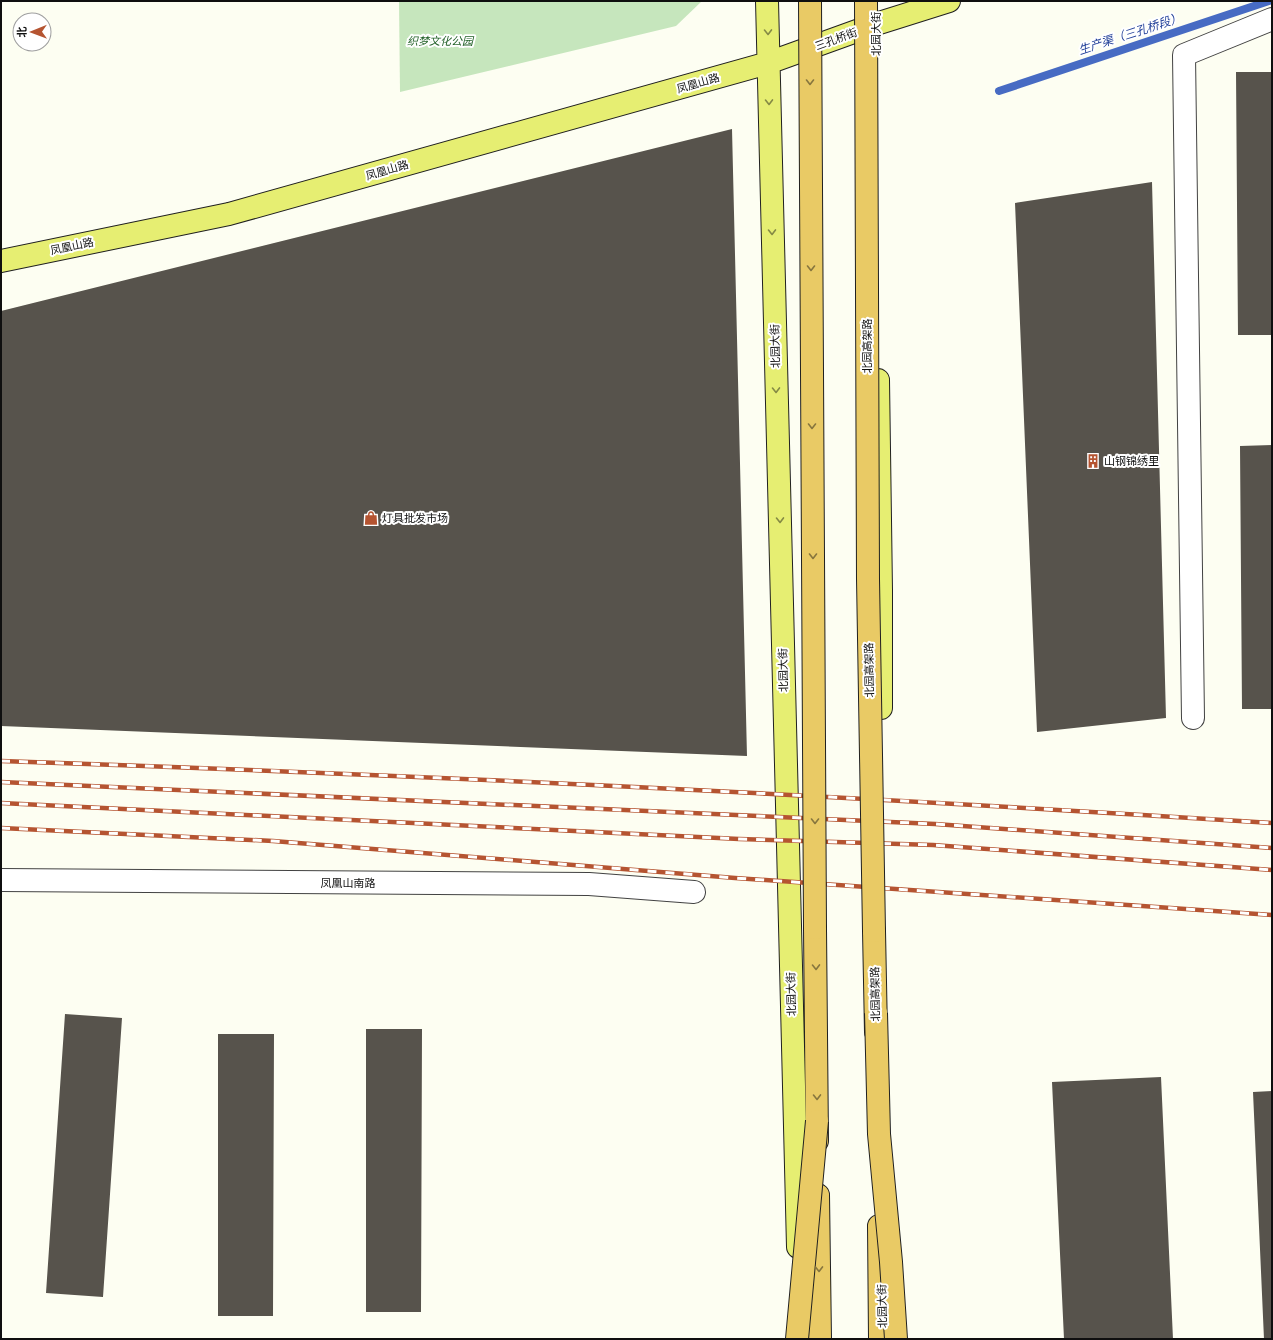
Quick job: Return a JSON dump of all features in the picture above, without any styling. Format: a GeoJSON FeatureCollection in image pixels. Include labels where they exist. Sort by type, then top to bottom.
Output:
{"type":"FeatureCollection","features":[{"type":"Feature","properties":{"kind":"highway"},"geometry":{"type":"LineString","coordinates":[[810,1],[815,928],[820,1339]]}},
{"type":"Feature","properties":{"kind":"highway","name":"北园高架路"},"geometry":{"type":"LineString","coordinates":[[866,1],[868,579],[881,1339]]}},
{"type":"Feature","properties":{"kind":"highway"},"geometry":{"type":"LineString","coordinates":[[876,1013],[879,1134],[891,1262],[896,1339]]}},
{"type":"Feature","properties":{"kind":"highway"},"geometry":{"type":"LineString","coordinates":[[797,1339],[817,1121]]}},
{"type":"Feature","properties":{"kind":"main road","name":"北园大街"},"geometry":{"type":"LineString","coordinates":[[767,1],[800,1339]]}},
{"type":"Feature","properties":{"kind":"main road","name":"北园大街"},"geometry":{"type":"LineString","coordinates":[[875,1],[876,249],[881,590],[879,963],[881,1339]]}},
{"type":"Feature","properties":{"kind":"main road","name":"三孔桥街"},"geometry":{"type":"LineString","coordinates":[[768,63],[876,24],[949,1]]}},
{"type":"Feature","properties":{"kind":"main road","name":"凤凰山路"},"geometry":{"type":"LineString","coordinates":[[1,261],[229,214],[768,63]]}},
{"type":"Feature","properties":{"kind":"street"},"geometry":{"type":"LineString","coordinates":[[1193,718],[1184,55],[1272,19]]}},
{"type":"Feature","properties":{"kind":"street","name":"凤凰山南路"},"geometry":{"type":"LineString","coordinates":[[1,880],[589,884],[694,892]]}},
{"type":"Feature","properties":{"kind":"green space","name":"织梦文化公园"},"geometry":{"type":"Polygon","coordinates":[[[399,1],[702,1],[676,26],[400,92],[399,1]]]}},
{"type":"Feature","properties":{"kind":"building"},"geometry":{"type":"Polygon","coordinates":[[[1236,72],[1272,72],[1272,335],[1238,335],[1236,72]]]}},
{"type":"Feature","properties":{"kind":"building","name":"灯具批发市场"},"geometry":{"type":"Polygon","coordinates":[[[732,129],[747,756],[1,726],[1,311],[732,129]]]}},
{"type":"Feature","properties":{"kind":"building","name":"山钢锦绣里"},"geometry":{"type":"Polygon","coordinates":[[[1152,182],[1166,718],[1037,732],[1015,203],[1152,182]]]}},
{"type":"Feature","properties":{"kind":"building"},"geometry":{"type":"Polygon","coordinates":[[[1272,445],[1272,709],[1242,709],[1240,446],[1272,445]]]}},
{"type":"Feature","properties":{"kind":"building"},"geometry":{"type":"Polygon","coordinates":[[[65,1014],[122,1018],[103,1297],[46,1293],[65,1014]]]}},
{"type":"Feature","properties":{"kind":"building"},"geometry":{"type":"Polygon","coordinates":[[[366,1029],[422,1029],[421,1312],[366,1312],[366,1029]]]}},
{"type":"Feature","properties":{"kind":"building"},"geometry":{"type":"Polygon","coordinates":[[[218,1034],[274,1034],[273,1316],[218,1316],[218,1034]]]}},
{"type":"Feature","properties":{"kind":"building"},"geometry":{"type":"Polygon","coordinates":[[[1161,1077],[1173,1339],[1064,1339],[1052,1082],[1161,1077]]]}},
{"type":"Feature","properties":{"kind":"building"},"geometry":{"type":"Polygon","coordinates":[[[1272,1091],[1272,1339],[1264,1339],[1253,1092],[1272,1091]]]}},
{"type":"Feature","properties":{"kind":"waterway","name":"生产渠（三孔桥段）"},"geometry":{"type":"LineString","coordinates":[[999,91],[1269,1]]}},
{"type":"Feature","properties":{"kind":"railway"},"geometry":{"type":"LineString","coordinates":[[1,761],[637,787],[1272,823]]}},
{"type":"Feature","properties":{"kind":"railway"},"geometry":{"type":"LineString","coordinates":[[1,782],[935,824],[1272,848]]}},
{"type":"Feature","properties":{"kind":"railway"},"geometry":{"type":"LineString","coordinates":[[1,803],[739,839],[933,845],[1272,870]]}},
{"type":"Feature","properties":{"kind":"railway"},"geometry":{"type":"LineString","coordinates":[[1,828],[273,841],[735,878],[1272,915]]}},
{"type":"Feature","properties":{"kind":"place","name":"山钢锦绣里"},"geometry":{"type":"Point","coordinates":[1093,461]}},
{"type":"Feature","properties":{"kind":"place","name":"灯具批发市场"},"geometry":{"type":"Point","coordinates":[371,518]}}]}
